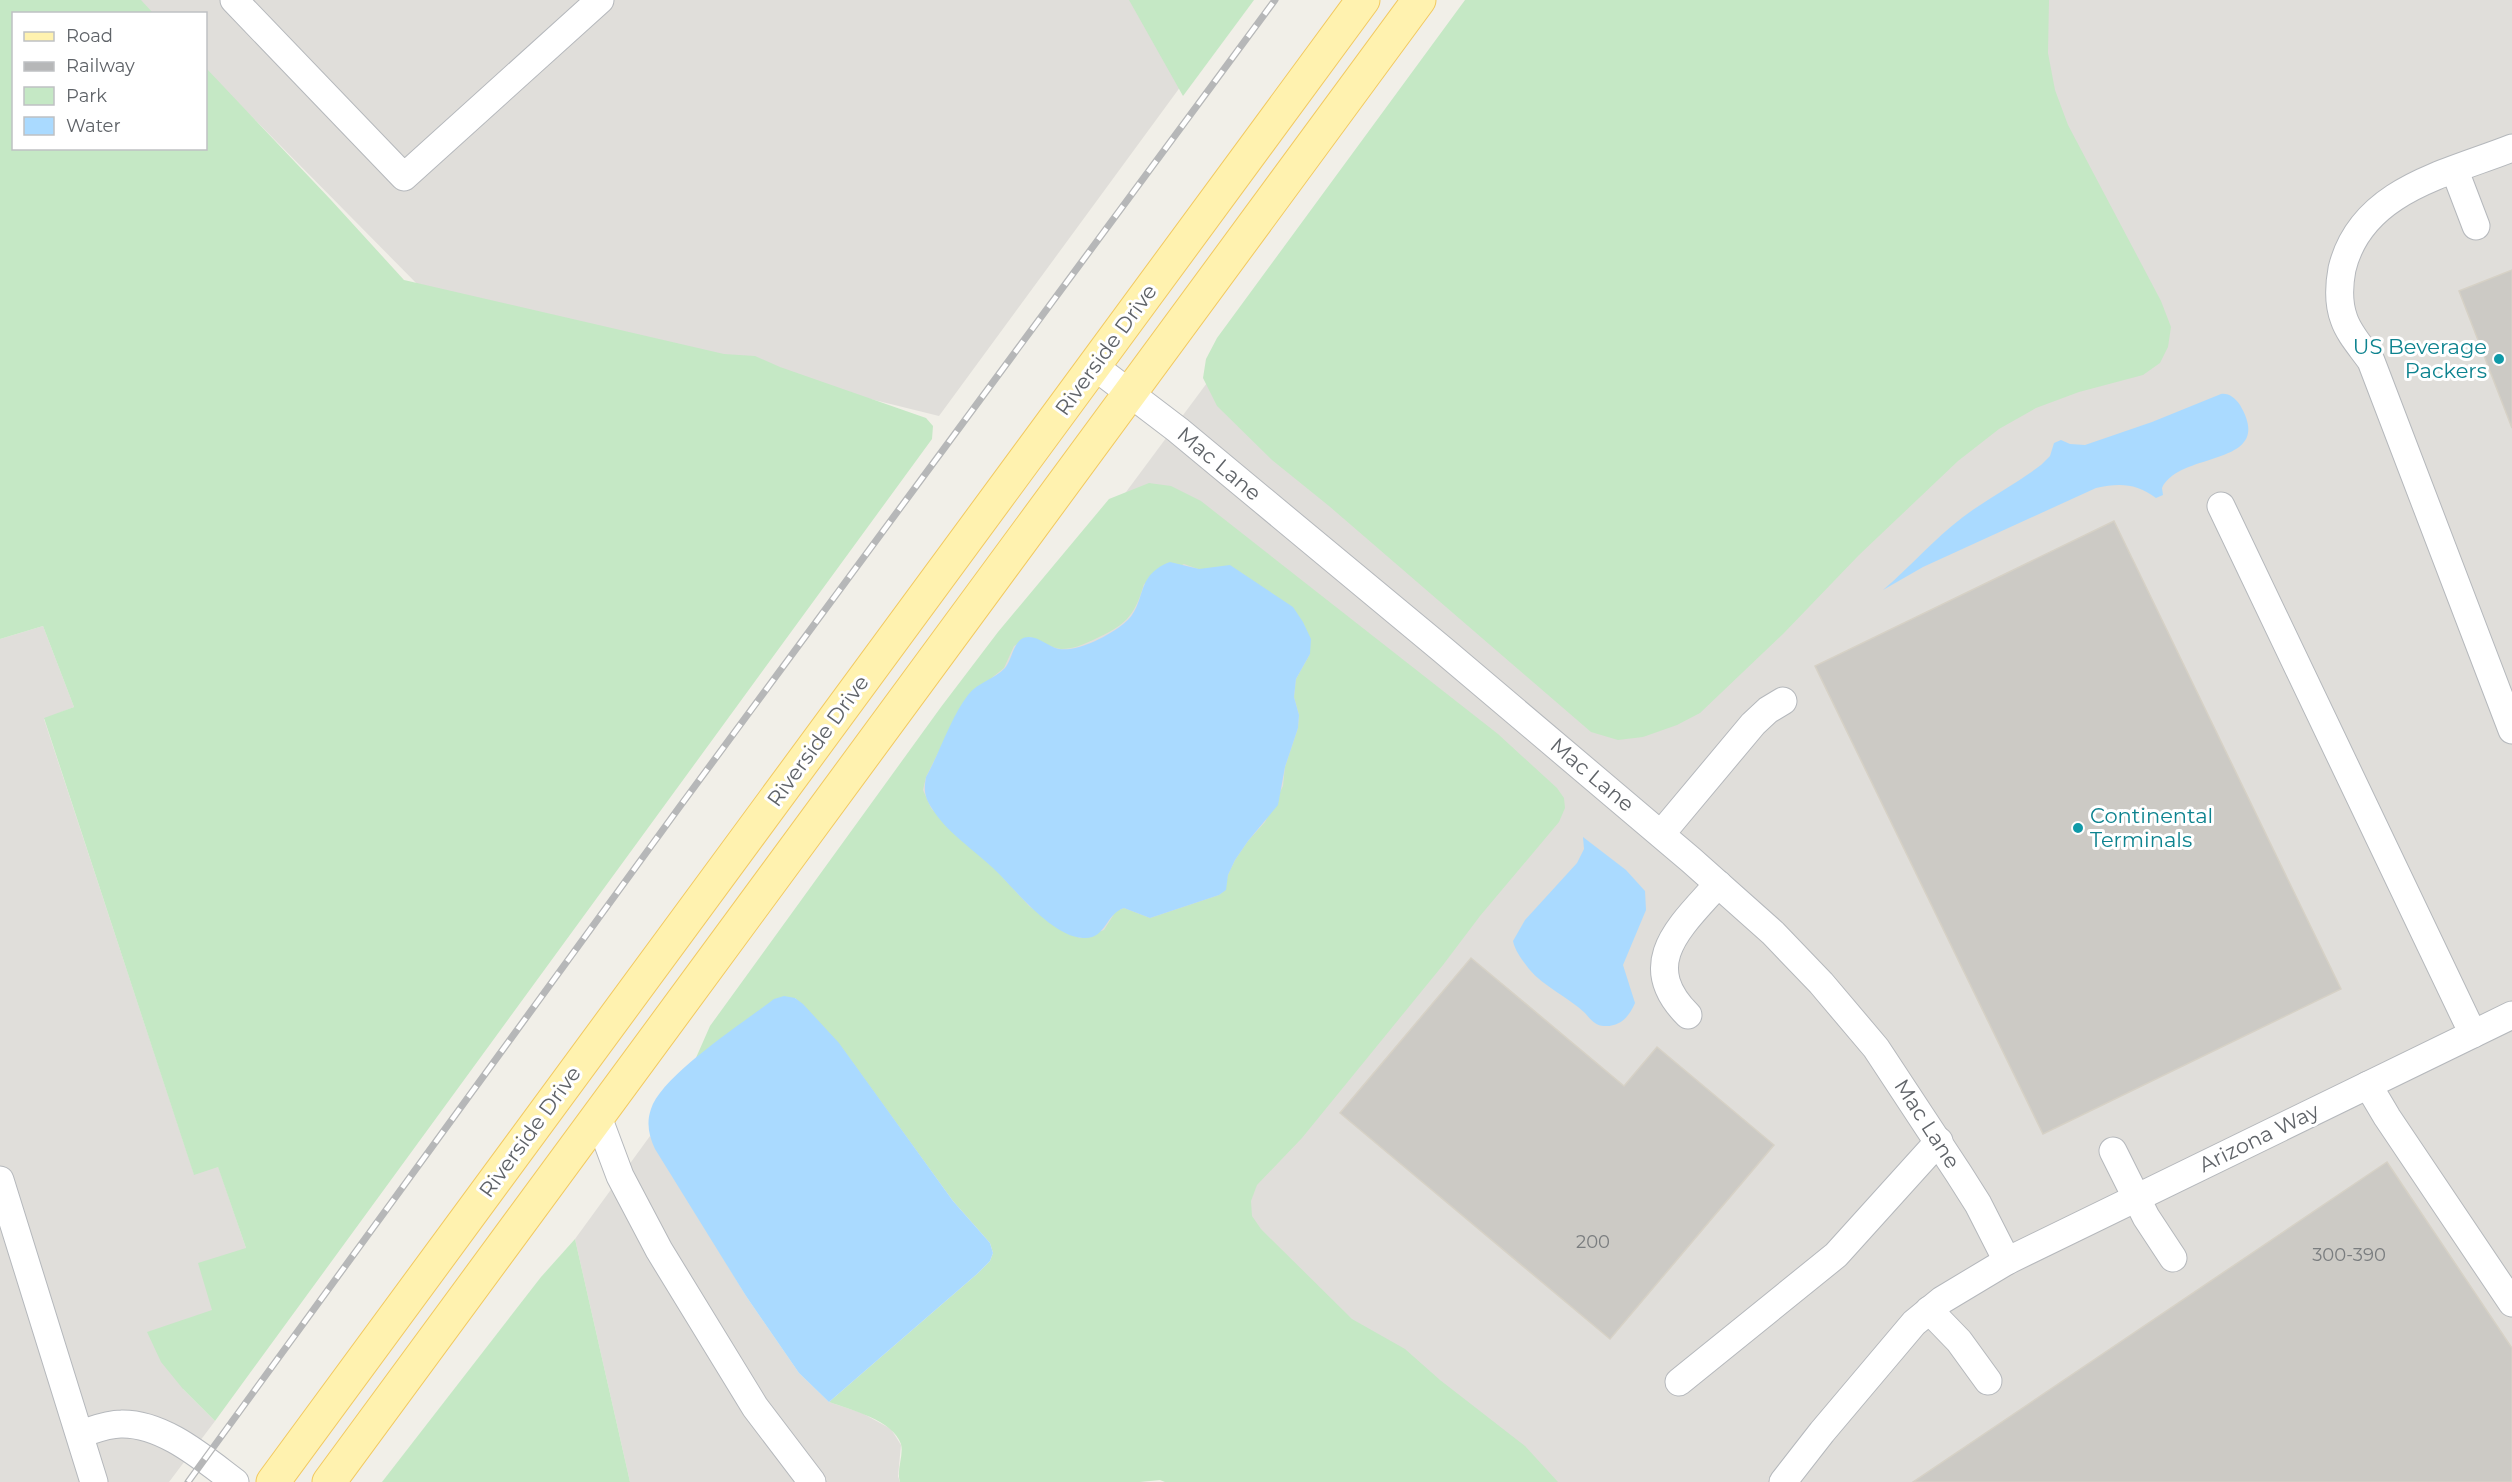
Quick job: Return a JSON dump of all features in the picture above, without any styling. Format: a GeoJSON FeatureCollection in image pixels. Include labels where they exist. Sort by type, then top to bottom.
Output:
{"type":"FeatureCollection","features":[{"type":"Feature","properties":{"kind":"main road","name":"Riverside Drive"},"geometry":{"type":"LineString","coordinates":[[273,1482],[1363,0]]}},
{"type":"Feature","properties":{"kind":"main road"},"geometry":{"type":"LineString","coordinates":[[329,1482],[1419,0]]}},
{"type":"Feature","properties":{"kind":"street"},"geometry":{"type":"LineString","coordinates":[[234,0],[404,177],[600,0]]}},
{"type":"Feature","properties":{"kind":"street"},"geometry":{"type":"LineString","coordinates":[[2512,148],[2403,192],[2385,202],[2370,216],[2349,248],[2341,274],[2341,309],[2349,329],[2371,361],[2512,730]]}},
{"type":"Feature","properties":{"kind":"street"},"geometry":{"type":"LineString","coordinates":[[2455,171],[2476,226]]}},
{"type":"Feature","properties":{"kind":"street","name":"Mac Lane"},"geometry":{"type":"LineString","coordinates":[[1094,366],[1443,650],[1661,834],[1773,933],[1848,1013],[1876,1048],[1939,1141],[1978,1204],[2007,1261]]}},
{"type":"Feature","properties":{"kind":"street"},"geometry":{"type":"LineString","coordinates":[[2221,506],[2473,1034]]}},
{"type":"Feature","properties":{"kind":"street"},"geometry":{"type":"LineString","coordinates":[[1661,834],[1753,724],[1768,710],[1783,701]]}},
{"type":"Feature","properties":{"kind":"street"},"geometry":{"type":"LineString","coordinates":[[1688,1015],[1675,1001],[1666,985],[1664,972],[1666,952],[1680,927],[1718,884]]}},
{"type":"Feature","properties":{"kind":"street","name":"Arizona Way"},"geometry":{"type":"LineString","coordinates":[[1783,1482],[1903,1336],[1929,1310],[1958,1290],[2007,1261],[2509,1016]]}},
{"type":"Feature","properties":{"kind":"street"},"geometry":{"type":"LineString","coordinates":[[2368,1085],[2386,1117],[2512,1303]]}},
{"type":"Feature","properties":{"kind":"street"},"geometry":{"type":"LineString","coordinates":[[598,1117],[620,1176],[659,1250],[755,1407],[812,1482]]}},
{"type":"Feature","properties":{"kind":"street"},"geometry":{"type":"LineString","coordinates":[[1679,1382],[1836,1255],[1939,1141]]}},
{"type":"Feature","properties":{"kind":"street"},"geometry":{"type":"LineString","coordinates":[[2113,1151],[2136,1198],[2173,1258]]}},
{"type":"Feature","properties":{"kind":"street"},"geometry":{"type":"LineString","coordinates":[[0,1180],[94,1482]]}},
{"type":"Feature","properties":{"kind":"street"},"geometry":{"type":"LineString","coordinates":[[1929,1310],[1959,1341],[1988,1381]]}},
{"type":"Feature","properties":{"kind":"street"},"geometry":{"type":"LineString","coordinates":[[80,1434],[118,1424],[134,1424],[152,1429],[184,1447],[235,1482]]}},
{"type":"Feature","properties":{"kind":"shaded area"},"geometry":{"type":"Polygon","coordinates":[[[136,0],[1244,0],[939,416],[421,288],[207,71],[207,12],[148,12],[136,0]]]}},
{"type":"Feature","properties":{"kind":"shaded area"},"geometry":{"type":"Polygon","coordinates":[[[1491,0],[2512,0],[2512,1482],[1511,1482],[839,879],[1491,0]]]}},
{"type":"Feature","properties":{"kind":"shaded area"},"geometry":{"type":"Polygon","coordinates":[[[43,626],[74,707],[44,719],[194,1174],[218,1166],[246,1248],[213,1310],[183,1389],[215,1421],[169,1482],[0,1482],[0,639],[43,626]]]}},
{"type":"Feature","properties":{"kind":"shaded area"},"geometry":{"type":"Polygon","coordinates":[[[650,1136],[746,1296],[799,1373],[829,1402],[862,1413],[891,1429],[901,1445],[898,1476],[900,1482],[630,1482],[575,1239],[650,1136]]]}},
{"type":"Feature","properties":{"kind":"green space"},"geometry":{"type":"Polygon","coordinates":[[[0,0],[141,0],[152,12],[12,12],[12,150],[207,150],[207,69],[404,280],[724,354],[755,356],[780,367],[926,418],[933,426],[932,439],[215,1421],[183,1389],[161,1362],[147,1332],[212,1310],[198,1263],[246,1248],[218,1167],[194,1175],[44,718],[74,707],[43,626],[0,639],[0,0]]]}},
{"type":"Feature","properties":{"kind":"green space"},"geometry":{"type":"Polygon","coordinates":[[[1129,0],[1254,0],[1183,96],[1129,0]]]}},
{"type":"Feature","properties":{"kind":"green space"},"geometry":{"type":"Polygon","coordinates":[[[1465,0],[2049,0],[2048,53],[2055,90],[2068,125],[2161,301],[2171,327],[2168,347],[2160,363],[2143,375],[2079,392],[2036,408],[1999,429],[1958,461],[1859,555],[1783,634],[1700,713],[1677,725],[1643,737],[1618,740],[1591,732],[1329,506],[1272,460],[1217,406],[1203,378],[1206,359],[1217,338],[1465,0]]]}},
{"type":"Feature","properties":{"kind":"green space"},"geometry":{"type":"Polygon","coordinates":[[[1149,483],[1171,486],[1201,501],[1498,734],[1557,788],[1564,798],[1565,808],[1559,822],[1480,916],[1302,1138],[1257,1185],[1251,1201],[1252,1216],[1261,1229],[1352,1319],[1405,1349],[1440,1380],[1525,1446],[1558,1482],[1165,1482],[1160,1480],[1140,1482],[900,1482],[902,1449],[897,1436],[881,1422],[829,1402],[977,1274],[990,1261],[993,1253],[990,1243],[953,1201],[839,1044],[795,998],[695,1060],[710,1026],[941,707],[998,632],[1109,499],[1149,483]],[[1184,564],[1144,584],[1136,605],[1127,619],[1113,630],[1093,640],[1061,649],[1030,637],[1014,646],[1004,668],[959,711],[926,777],[923,790],[931,808],[952,831],[995,869],[1029,906],[1066,932],[1080,938],[1104,930],[1116,911],[1124,908],[1150,918],[1219,895],[1225,890],[1228,875],[1235,860],[1265,822],[1283,786],[1285,767],[1298,728],[1299,715],[1294,697],[1296,679],[1310,654],[1272,603],[1250,580],[1224,567],[1207,570],[1184,564]]]}},
{"type":"Feature","properties":{"kind":"green space"},"geometry":{"type":"Polygon","coordinates":[[[575,1239],[630,1482],[382,1482],[541,1277],[575,1239]]]}},
{"type":"Feature","properties":{"kind":"water"},"geometry":{"type":"Polygon","coordinates":[[[2221,394],[2227,394],[2240,405],[2248,425],[2246,439],[2236,449],[2222,456],[2187,468],[2172,476],[2162,488],[2163,495],[2156,498],[2141,489],[2127,486],[2112,485],[2096,488],[1923,567],[1883,590],[1963,517],[2041,465],[2050,456],[2054,443],[2061,440],[2070,444],[2085,445],[2152,422],[2221,394]]]}},
{"type":"Feature","properties":{"kind":"water"},"geometry":{"type":"Polygon","coordinates":[[[1170,562],[1199,569],[1230,565],[1293,607],[1311,639],[1310,654],[1296,679],[1294,697],[1299,715],[1298,728],[1285,767],[1278,805],[1235,860],[1228,875],[1226,890],[1219,895],[1150,918],[1124,908],[1118,911],[1096,935],[1083,938],[1071,935],[1046,921],[993,868],[944,824],[927,799],[926,777],[951,724],[968,695],[1005,668],[1016,644],[1024,638],[1033,637],[1055,648],[1067,649],[1084,646],[1101,638],[1130,617],[1136,609],[1150,575],[1170,562]]]}},
{"type":"Feature","properties":{"kind":"water"},"geometry":{"type":"Polygon","coordinates":[[[1583,837],[1626,870],[1645,891],[1646,910],[1623,965],[1635,1003],[1623,1020],[1610,1026],[1601,1026],[1591,1020],[1578,1007],[1535,975],[1520,956],[1513,941],[1525,920],[1577,863],[1584,849],[1583,837]]]}},
{"type":"Feature","properties":{"kind":"water"},"geometry":{"type":"Polygon","coordinates":[[[784,996],[795,998],[803,1004],[839,1043],[953,1201],[990,1243],[993,1253],[990,1261],[977,1274],[829,1402],[799,1373],[746,1296],[655,1149],[649,1129],[651,1109],[670,1081],[725,1035],[774,999],[784,996]]]}},
{"type":"Feature","properties":{"kind":"building","name":"US Beverage Packers"},"geometry":{"type":"Polygon","coordinates":[[[2512,270],[2512,428],[2459,291],[2512,270]]]}},
{"type":"Feature","properties":{"kind":"building","name":"Continental Terminals"},"geometry":{"type":"Polygon","coordinates":[[[2114,521],[2341,989],[2043,1134],[1815,666],[2114,521]]]}},
{"type":"Feature","properties":{"kind":"building"},"geometry":{"type":"Polygon","coordinates":[[[1471,958],[1624,1086],[1657,1047],[1774,1145],[1610,1339],[1340,1113],[1471,958]]]}},
{"type":"Feature","properties":{"kind":"building"},"geometry":{"type":"Polygon","coordinates":[[[2387,1162],[2512,1348],[2512,1482],[1913,1482],[2387,1162]]]}},
{"type":"Feature","properties":{"kind":"railway"},"geometry":{"type":"LineString","coordinates":[[188,1482],[678,809],[1275,0]]}},
{"type":"Feature","properties":{"kind":"place","name":"US Beverage Packers"},"geometry":{"type":"Point","coordinates":[2499,359]}},
{"type":"Feature","properties":{"kind":"place","name":"Continental Terminals"},"geometry":{"type":"Point","coordinates":[2078,828]}}]}
